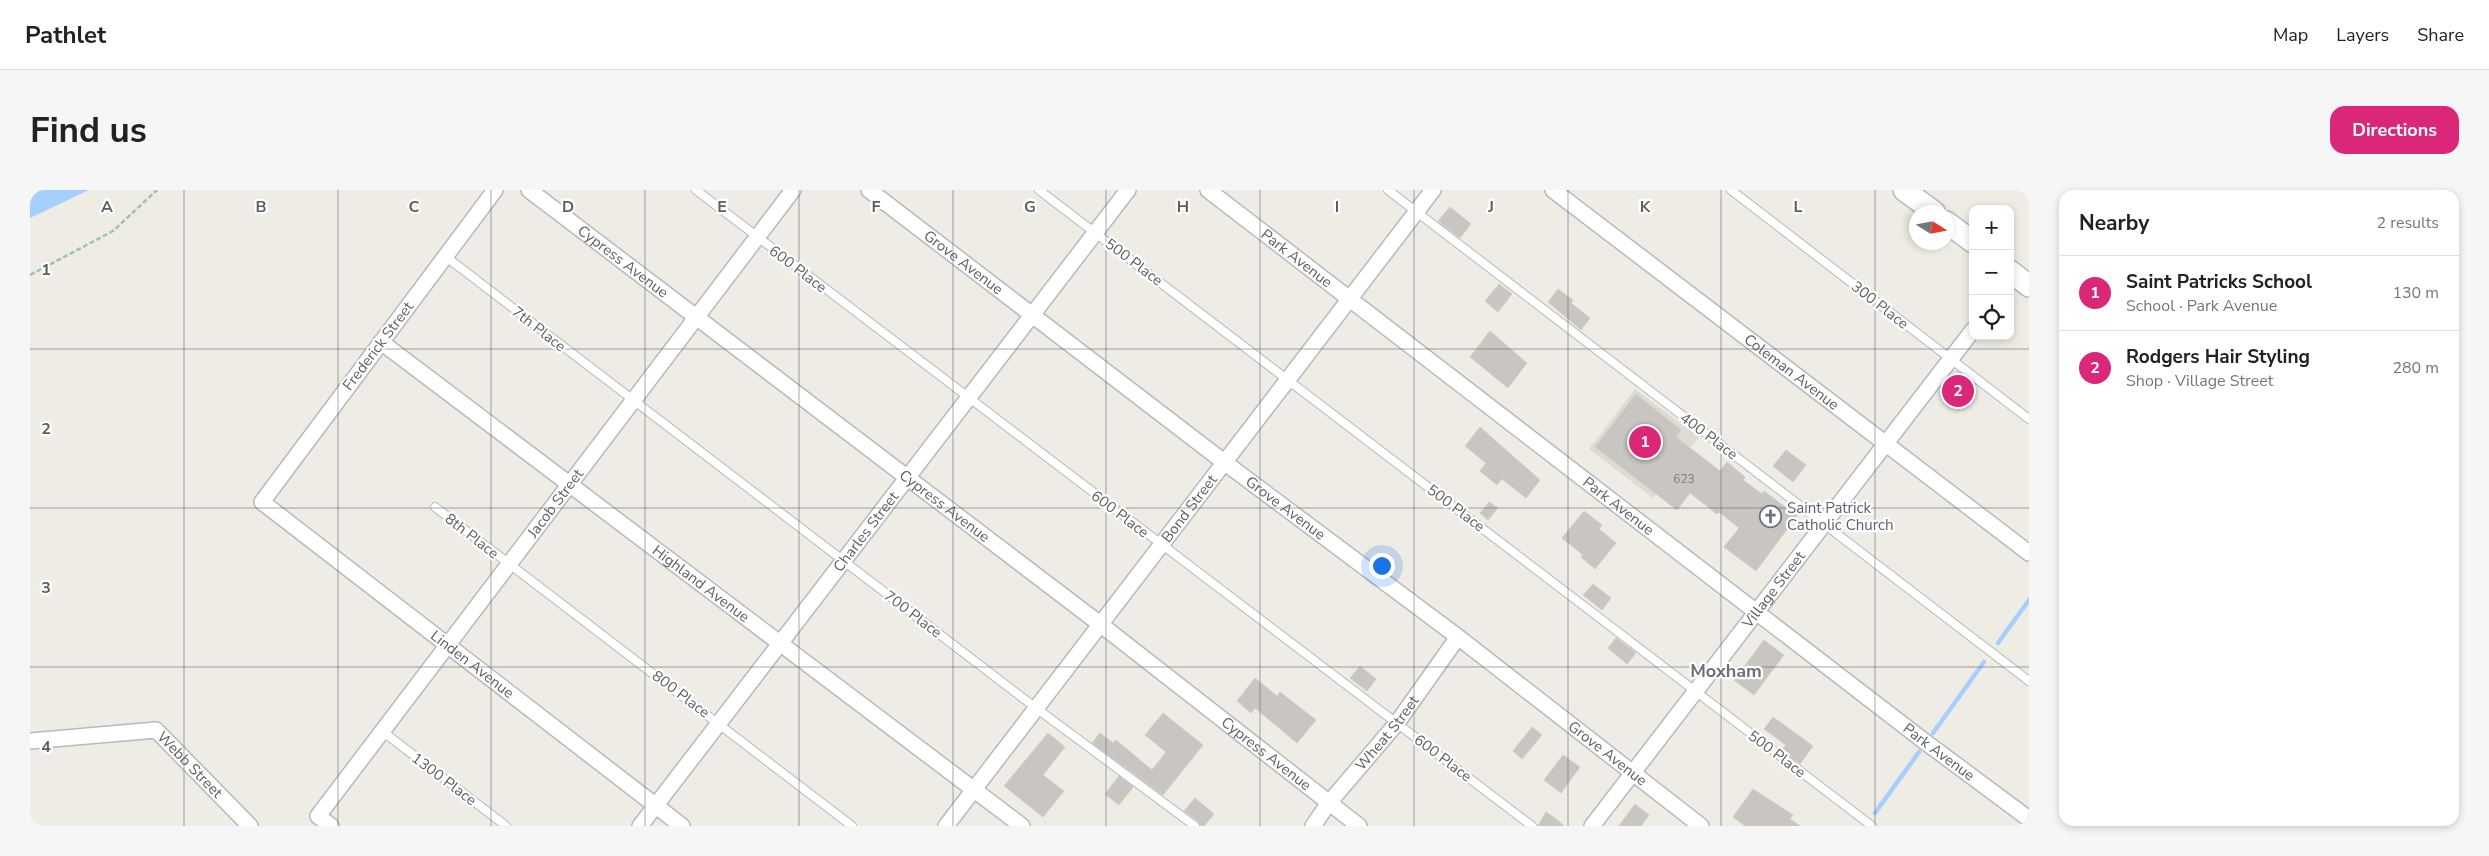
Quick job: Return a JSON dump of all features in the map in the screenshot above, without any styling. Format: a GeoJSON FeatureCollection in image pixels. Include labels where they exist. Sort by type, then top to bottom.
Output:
{"type":"FeatureCollection","features":[{"type":"Feature","properties":{"kind":"main road"},"geometry":{"type":"LineString","coordinates":[[1904,190],[1924,205]]}},
{"type":"Feature","properties":{"kind":"main road"},"geometry":{"type":"LineString","coordinates":[[1954,228],[1969,239]]}},
{"type":"Feature","properties":{"kind":"street","name":"Frederick Street"},"geometry":{"type":"LineString","coordinates":[[262,502],[495,190]]}},
{"type":"Feature","properties":{"kind":"street","name":"Cypress Avenue"},"geometry":{"type":"LineString","coordinates":[[529,190],[1100,624],[1328,804],[1359,826]]}},
{"type":"Feature","properties":{"kind":"street","name":"Jacob Street"},"geometry":{"type":"LineString","coordinates":[[331,826],[318,816],[793,190]]}},
{"type":"Feature","properties":{"kind":"street","name":"Grove Avenue"},"geometry":{"type":"LineString","coordinates":[[869,190],[1224,462],[1458,637],[1701,826]]}},
{"type":"Feature","properties":{"kind":"street","name":"Charles Street"},"geometry":{"type":"LineString","coordinates":[[640,826],[1128,190]]}},
{"type":"Feature","properties":{"kind":"street","name":"Park Avenue"},"geometry":{"type":"LineString","coordinates":[[1208,190],[1756,612],[2029,819]]}},
{"type":"Feature","properties":{"kind":"street","name":"Bond Street"},"geometry":{"type":"LineString","coordinates":[[946,826],[1433,190]]}},
{"type":"Feature","properties":{"kind":"street","name":"Coleman Avenue"},"geometry":{"type":"LineString","coordinates":[[1553,190],[2029,553]]}},
{"type":"Feature","properties":{"kind":"street","name":"Village Street"},"geometry":{"type":"LineString","coordinates":[[1592,826],[1969,335]]}},
{"type":"Feature","properties":{"kind":"street","name":"Highland Avenue"},"geometry":{"type":"LineString","coordinates":[[381,342],[1022,826]]}},
{"type":"Feature","properties":{"kind":"street","name":"Linden Avenue"},"geometry":{"type":"LineString","coordinates":[[262,502],[682,826]]}},
{"type":"Feature","properties":{"kind":"street","name":"Wheat Street"},"geometry":{"type":"LineString","coordinates":[[1313,826],[1328,804],[1397,723],[1458,637]]}},
{"type":"Feature","properties":{"kind":"street","name":"Webb Street"},"geometry":{"type":"LineString","coordinates":[[30,741],[156,730],[250,826]]}},
{"type":"Feature","properties":{"kind":"lane","name":"600 Place"},"geometry":{"type":"LineString","coordinates":[[696,190],[756,238],[1532,826]]}},
{"type":"Feature","properties":{"kind":"lane","name":"500 Place"},"geometry":{"type":"LineString","coordinates":[[1039,190],[1872,826]]}},
{"type":"Feature","properties":{"kind":"lane","name":"400 Place"},"geometry":{"type":"LineString","coordinates":[[1388,190],[2029,681]]}},
{"type":"Feature","properties":{"kind":"lane","name":"300 Place"},"geometry":{"type":"LineString","coordinates":[[1731,190],[2029,419]]}},
{"type":"Feature","properties":{"kind":"lane","name":"7th Place"},"geometry":{"type":"LineString","coordinates":[[445,256],[633,401]]}},
{"type":"Feature","properties":{"kind":"lane","name":"700 Place"},"geometry":{"type":"LineString","coordinates":[[633,401],[1036,708],[1195,826]]}},
{"type":"Feature","properties":{"kind":"lane","name":"8th Place"},"geometry":{"type":"LineString","coordinates":[[435,507],[509,565]]}},
{"type":"Feature","properties":{"kind":"lane","name":"800 Place"},"geometry":{"type":"LineString","coordinates":[[509,565],[720,723],[852,826]]}},
{"type":"Feature","properties":{"kind":"lane","name":"1300 Place"},"geometry":{"type":"LineString","coordinates":[[382,731],[506,826]]}},
{"type":"Feature","properties":{"kind":"path"},"geometry":{"type":"LineString","coordinates":[[30,275],[113,231],[157,190]]}},
{"type":"Feature","properties":{"kind":"shaded area"},"geometry":{"type":"Polygon","coordinates":[[[1635,389],[1699,437],[1653,498],[1589,449],[1635,389]]]}},
{"type":"Feature","properties":{"kind":"water"},"geometry":{"type":"Polygon","coordinates":[[[30,190],[89,190],[30,218],[30,190]]]}},
{"type":"Feature","properties":{"kind":"building"},"geometry":{"type":"Polygon","coordinates":[[[1450,207],[1471,224],[1460,238],[1438,221],[1450,207]]]}},
{"type":"Feature","properties":{"kind":"building"},"geometry":{"type":"Polygon","coordinates":[[[1499,284],[1512,294],[1498,312],[1485,301],[1499,284]]]}},
{"type":"Feature","properties":{"kind":"building"},"geometry":{"type":"Polygon","coordinates":[[[1558,289],[1573,300],[1571,303],[1590,318],[1581,330],[1548,302],[1558,289]]]}},
{"type":"Feature","properties":{"kind":"building"},"geometry":{"type":"Polygon","coordinates":[[[1490,331],[1527,363],[1508,388],[1470,357],[1490,331]]]}},
{"type":"Feature","properties":{"kind":"building"},"geometry":{"type":"Polygon","coordinates":[[[1636,394],[1681,430],[1676,437],[1720,471],[1727,462],[1745,477],[1743,480],[1762,494],[1764,491],[1797,516],[1756,571],[1724,547],[1739,528],[1719,512],[1717,514],[1690,493],[1677,510],[1595,447],[1636,394]]]}},
{"type":"Feature","properties":{"kind":"building"},"geometry":{"type":"Polygon","coordinates":[[[1480,427],[1540,480],[1526,498],[1502,479],[1497,485],[1480,471],[1486,463],[1465,446],[1480,427]]]}},
{"type":"Feature","properties":{"kind":"building"},"geometry":{"type":"Polygon","coordinates":[[[1786,450],[1806,465],[1793,482],[1773,466],[1786,450]]]}},
{"type":"Feature","properties":{"kind":"building"},"geometry":{"type":"Polygon","coordinates":[[[1489,502],[1498,508],[1488,520],[1480,513],[1489,502]]]}},
{"type":"Feature","properties":{"kind":"building"},"geometry":{"type":"Polygon","coordinates":[[[1584,511],[1602,525],[1599,529],[1616,543],[1595,569],[1581,557],[1583,555],[1562,538],[1584,511]]]}},
{"type":"Feature","properties":{"kind":"building"},"geometry":{"type":"Polygon","coordinates":[[[1593,584],[1611,598],[1602,610],[1583,595],[1593,584]]]}},
{"type":"Feature","properties":{"kind":"building"},"geometry":{"type":"Polygon","coordinates":[[[1616,638],[1636,653],[1627,664],[1608,648],[1616,638]]]}},
{"type":"Feature","properties":{"kind":"building"},"geometry":{"type":"Polygon","coordinates":[[[1764,640],[1784,655],[1754,695],[1734,680],[1764,640]]]}},
{"type":"Feature","properties":{"kind":"building"},"geometry":{"type":"Polygon","coordinates":[[[1360,666],[1376,679],[1367,691],[1350,678],[1360,666]]]}},
{"type":"Feature","properties":{"kind":"building"},"geometry":{"type":"Polygon","coordinates":[[[1255,678],[1277,696],[1280,692],[1316,720],[1297,743],[1255,708],[1251,713],[1237,701],[1255,678]]]}},
{"type":"Feature","properties":{"kind":"building"},"geometry":{"type":"Polygon","coordinates":[[[1163,713],[1203,745],[1163,795],[1092,743],[1100,733],[1113,743],[1116,740],[1152,770],[1166,752],[1145,735],[1163,713]]]}},
{"type":"Feature","properties":{"kind":"building"},"geometry":{"type":"Polygon","coordinates":[[[1773,717],[1813,746],[1800,764],[1782,750],[1786,745],[1764,729],[1773,717]]]}},
{"type":"Feature","properties":{"kind":"building"},"geometry":{"type":"Polygon","coordinates":[[[1532,727],[1542,735],[1522,759],[1513,751],[1532,727]]]}},
{"type":"Feature","properties":{"kind":"building"},"geometry":{"type":"Polygon","coordinates":[[[1048,733],[1065,747],[1043,775],[1064,791],[1043,817],[1004,786],[1048,733]]]}},
{"type":"Feature","properties":{"kind":"building"},"geometry":{"type":"Polygon","coordinates":[[[1563,755],[1580,767],[1561,793],[1544,780],[1563,755]]]}},
{"type":"Feature","properties":{"kind":"building"},"geometry":{"type":"Polygon","coordinates":[[[1119,776],[1133,787],[1119,805],[1105,794],[1119,776]]]}},
{"type":"Feature","properties":{"kind":"building"},"geometry":{"type":"Polygon","coordinates":[[[1753,789],[1793,815],[1790,819],[1800,826],[1745,826],[1733,817],[1753,789]]]}},
{"type":"Feature","properties":{"kind":"building"},"geometry":{"type":"Polygon","coordinates":[[[1195,798],[1214,814],[1204,826],[1201,826],[1198,821],[1184,811],[1195,798]]]}},
{"type":"Feature","properties":{"kind":"building"},"geometry":{"type":"Polygon","coordinates":[[[1635,804],[1649,815],[1641,826],[1619,826],[1635,804]]]}},
{"type":"Feature","properties":{"kind":"building"},"geometry":{"type":"Polygon","coordinates":[[[1546,812],[1555,818],[1564,826],[1538,826],[1546,812]]]}},
{"type":"Feature","properties":{"kind":"waterway"},"geometry":{"type":"LineString","coordinates":[[1998,643],[2029,600]]}},
{"type":"Feature","properties":{"kind":"waterway"},"geometry":{"type":"LineString","coordinates":[[1933,733],[1984,662]]}},
{"type":"Feature","properties":{"kind":"waterway"},"geometry":{"type":"LineString","coordinates":[[1875,813],[1919,752]]}},
{"type":"Feature","properties":{"kind":"place","name":"Rodgers Hair Styling"},"geometry":{"type":"Point","coordinates":[1958,391]}},
{"type":"Feature","properties":{"kind":"place","name":"Saint Patricks School"},"geometry":{"type":"Point","coordinates":[1645,442]}},
{"type":"Feature","properties":{"kind":"place","name":"Saint Patrick Catholic Church"},"geometry":{"type":"Point","coordinates":[1771,517]}},
{"type":"Feature","properties":{"kind":"district","name":"Moxham"},"geometry":{"type":"Point","coordinates":[1726,671]}}]}
